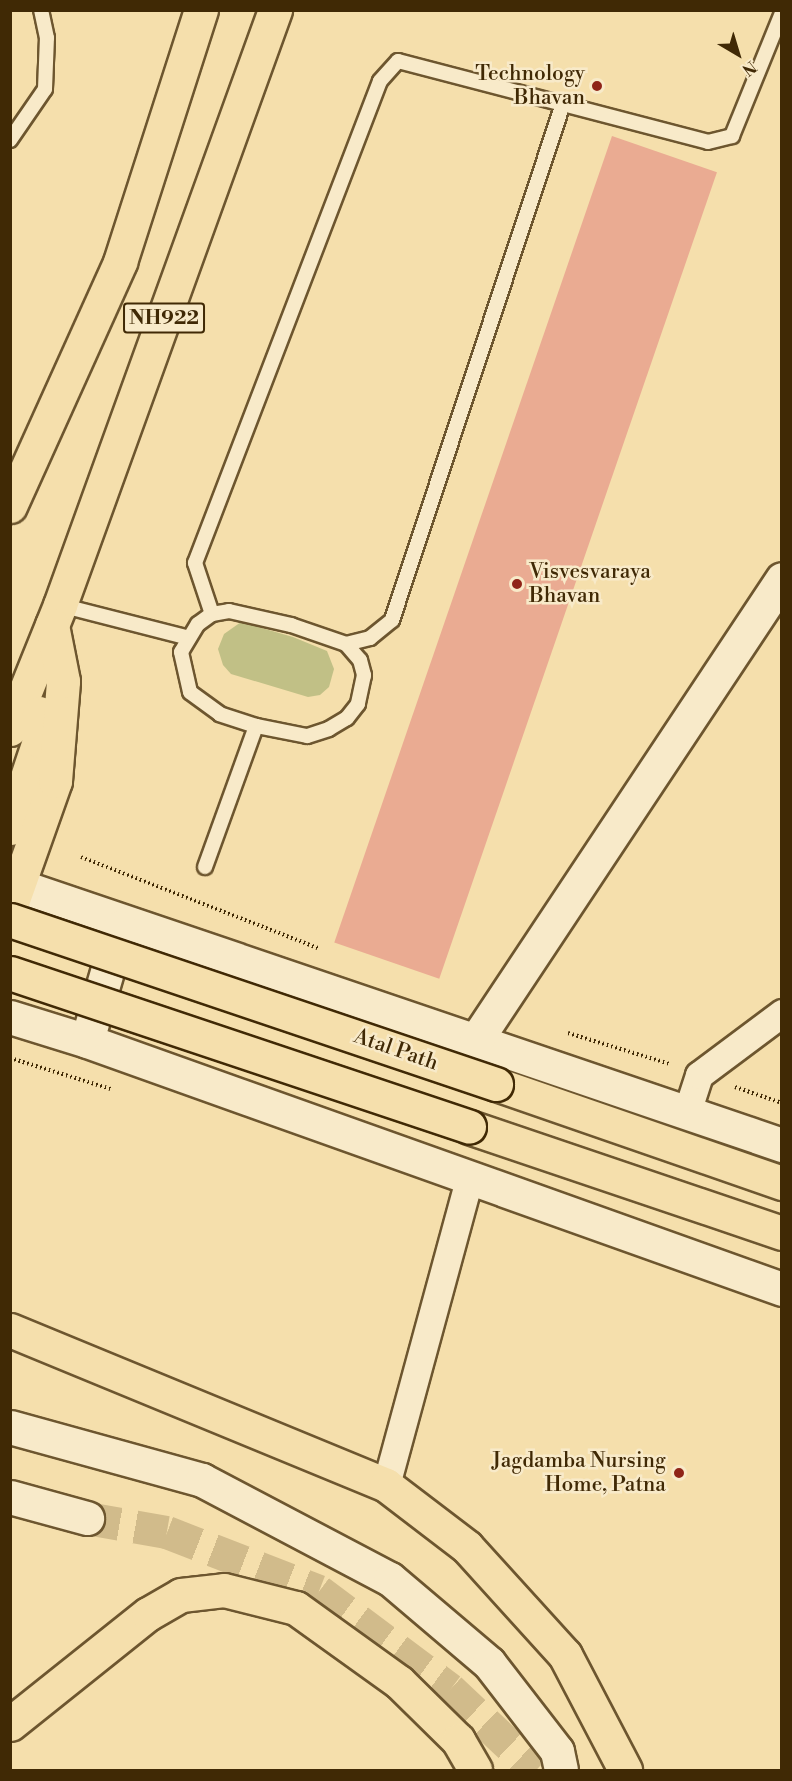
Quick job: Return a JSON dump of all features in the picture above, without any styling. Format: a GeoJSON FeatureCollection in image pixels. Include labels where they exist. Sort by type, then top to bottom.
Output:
{"type":"FeatureCollection","features":[{"type":"Feature","properties":{"kind":"main road","name":"NH922"},"geometry":{"type":"LineString","coordinates":[[10,506],[120,262],[201,10]]}},
{"type":"Feature","properties":{"kind":"main road","name":"NH922"},"geometry":{"type":"LineString","coordinates":[[11,728],[56,615],[275,10]]}},
{"type":"Feature","properties":{"kind":"main road"},"geometry":{"type":"LineString","coordinates":[[15,897],[55,781],[63,681],[56,615]]}},
{"type":"Feature","properties":{"kind":"main road"},"geometry":{"type":"LineString","coordinates":[[10,828],[39,741],[38,660]]}},
{"type":"Feature","properties":{"kind":"main road","name":"Atal Path"},"geometry":{"type":"LineString","coordinates":[[10,920],[782,1183]]}},
{"type":"Feature","properties":{"kind":"main road"},"geometry":{"type":"LineString","coordinates":[[10,973],[782,1233]]}},
{"type":"Feature","properties":{"kind":"main road"},"geometry":{"type":"LineString","coordinates":[[10,1330],[386,1485],[466,1547],[565,1655],[625,1770]]}},
{"type":"Feature","properties":{"kind":"main road"},"geometry":{"type":"LineString","coordinates":[[10,1724],[148,1614],[181,1595],[224,1590],[296,1608],[399,1682],[458,1740],[475,1770]]}},
{"type":"Feature","properties":{"kind":"street"},"geometry":{"type":"LineString","coordinates":[[476,1040],[782,579]]}},
{"type":"Feature","properties":{"kind":"street"},"geometry":{"type":"LineString","coordinates":[[15,897],[122,921],[782,1145]]}},
{"type":"Feature","properties":{"kind":"street"},"geometry":{"type":"LineString","coordinates":[[87,1041],[122,921]]}},
{"type":"Feature","properties":{"kind":"street"},"geometry":{"type":"LineString","coordinates":[[687,1112],[699,1075],[782,1013]]}},
{"type":"Feature","properties":{"kind":"street"},"geometry":{"type":"LineString","coordinates":[[10,1017],[87,1041],[782,1289]]}},
{"type":"Feature","properties":{"kind":"street"},"geometry":{"type":"LineString","coordinates":[[386,1485],[470,1176]]}},
{"type":"Feature","properties":{"kind":"street"},"geometry":{"type":"LineString","coordinates":[[10,1427],[202,1480],[390,1578],[489,1663],[557,1751],[561,1770]]}},
{"type":"Feature","properties":{"kind":"street"},"geometry":{"type":"LineString","coordinates":[[10,1497],[87,1518]]}},
{"type":"Feature","properties":{"kind":"lane"},"geometry":{"type":"LineString","coordinates":[[10,140],[45,89],[47,38],[41,10]]}},
{"type":"Feature","properties":{"kind":"lane"},"geometry":{"type":"LineString","coordinates":[[212,614],[195,563],[380,81],[398,61],[708,142],[732,136],[782,13]]}},
{"type":"Feature","properties":{"kind":"lane"},"geometry":{"type":"LineString","coordinates":[[346,644],[360,660],[364,675],[358,704],[347,718],[329,729],[307,736],[256,726],[220,714],[190,692],[181,652],[189,638],[212,614],[247,614],[346,644],[370,638],[392,620],[563,104]]}},
{"type":"Feature","properties":{"kind":"lane"},"geometry":{"type":"LineString","coordinates":[[56,615],[189,638]]}},
{"type":"Feature","properties":{"kind":"lane"},"geometry":{"type":"LineString","coordinates":[[205,867],[256,726]]}},
{"type":"Feature","properties":{"kind":"path"},"geometry":{"type":"LineString","coordinates":[[81,857],[325,951]]}},
{"type":"Feature","properties":{"kind":"path"},"geometry":{"type":"LineString","coordinates":[[564,1032],[677,1066]]}},
{"type":"Feature","properties":{"kind":"path"},"geometry":{"type":"LineString","coordinates":[[728,1084],[782,1103]]}},
{"type":"Feature","properties":{"kind":"shaded area"},"geometry":{"type":"Polygon","coordinates":[[[241,622],[293,637],[327,651],[334,669],[329,687],[320,695],[308,697],[231,674],[223,665],[218,649],[224,634],[241,622]]]}},
{"type":"Feature","properties":{"kind":"building","name":"Visvesvaraya Bhavan"},"geometry":{"type":"Polygon","coordinates":[[[612,136],[717,172],[439,979],[334,943],[612,136]]]}},
{"type":"Feature","properties":{"kind":"tunnel"},"geometry":{"type":"LineString","coordinates":[[87,1518],[167,1532],[319,1591],[450,1689],[536,1770]]}},
{"type":"Feature","properties":{"kind":"place","name":"Technology Bhavan"},"geometry":{"type":"Point","coordinates":[597,86]}},
{"type":"Feature","properties":{"kind":"place","name":"Visvesvaraya Bhavan"},"geometry":{"type":"Point","coordinates":[517,584]}},
{"type":"Feature","properties":{"kind":"place","name":"Jagdamba Nursing Home, Patna"},"geometry":{"type":"Point","coordinates":[679,1473]}}]}
